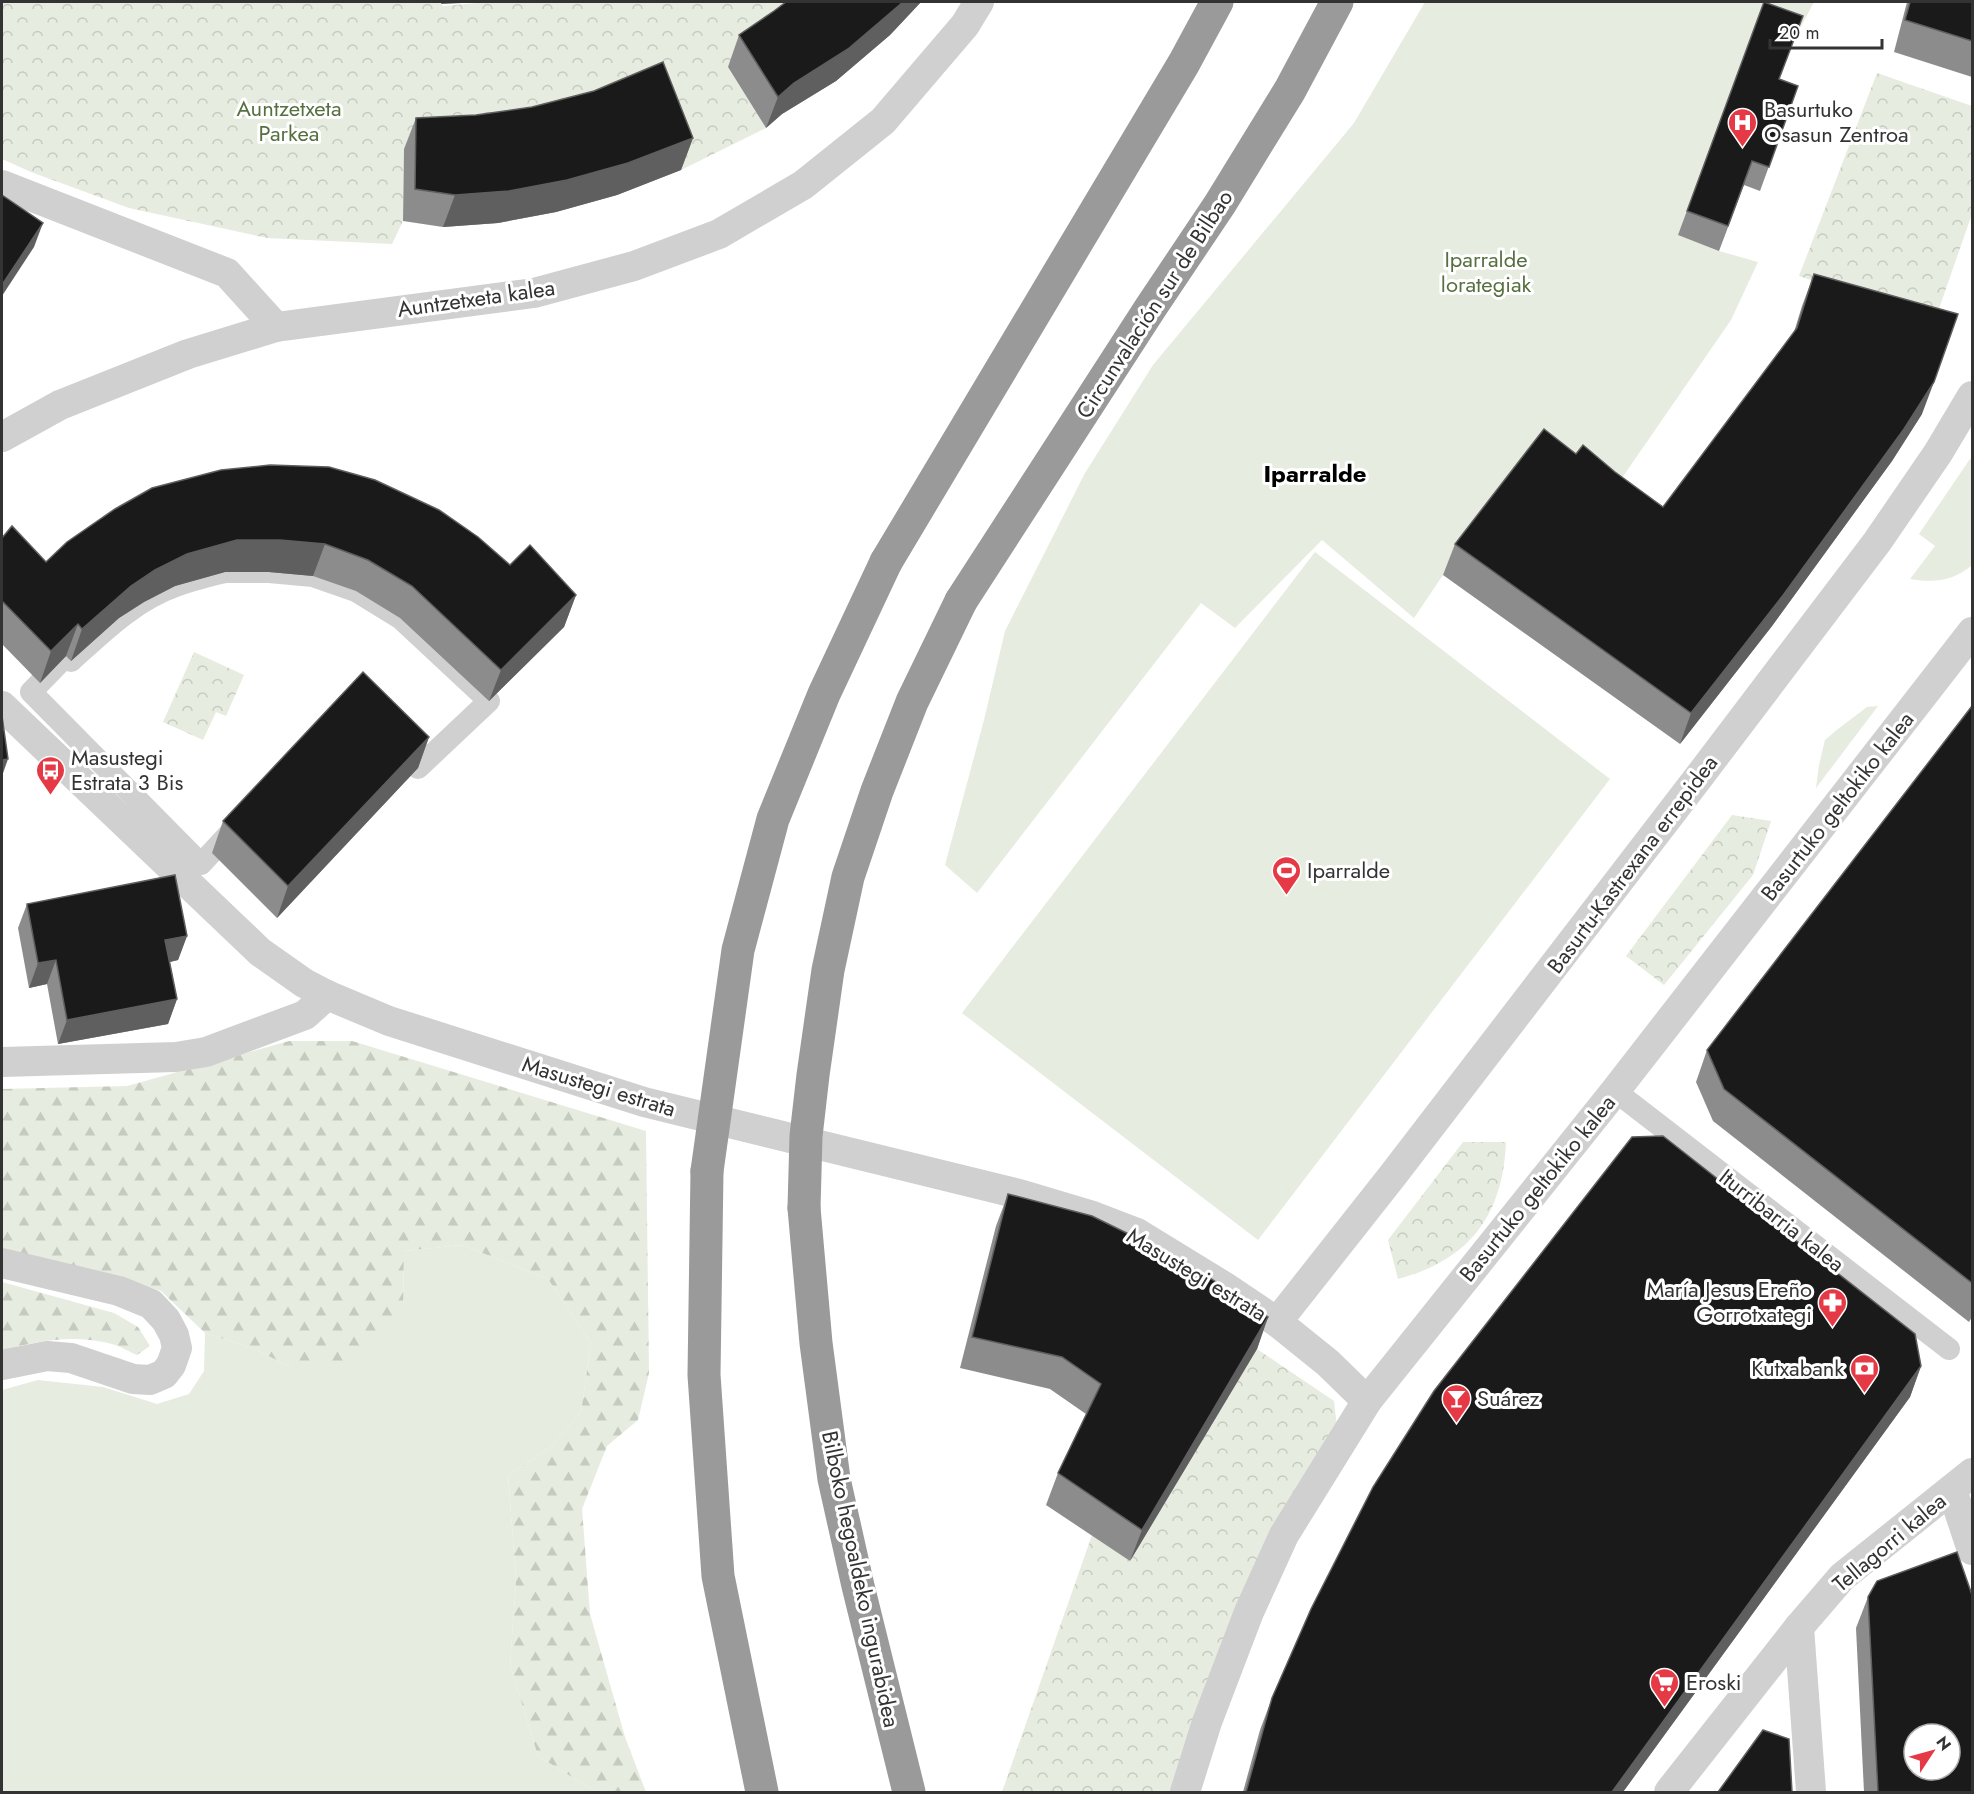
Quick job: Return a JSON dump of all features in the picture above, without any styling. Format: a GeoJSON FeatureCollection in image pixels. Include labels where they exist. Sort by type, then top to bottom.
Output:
{"type":"FeatureCollection","features":[{"type":"Feature","properties":{"kind":"highway"},"geometry":{"type":"LineString","coordinates":[[762,1792],[718,1576],[704,1376],[707,1171],[738,950],[773,819],[824,694],[886,562],[1184,63],[1217,2]]}},
{"type":"Feature","properties":{"kind":"highway","name":"Circunvalación sur de Bilbao"},"geometry":{"type":"LineString","coordinates":[[961,600],[1220,204],[1290,90],[1337,2]]}},
{"type":"Feature","properties":{"kind":"highway","name":"Bilboko hegoaldeko ingurabidea"},"geometry":{"type":"LineString","coordinates":[[909,1792],[834,1479],[816,1343],[804,1208],[806,1136],[828,970],[848,877],[877,791],[912,702],[961,600]]}},
{"type":"Feature","properties":{"kind":"street","name":"Auntzetxeta kalea"},"geometry":{"type":"LineString","coordinates":[[2,436],[60,405],[188,354],[276,327],[534,293],[633,266],[719,234],[803,185],[883,121],[965,25],[979,2]]}},
{"type":"Feature","properties":{"kind":"street"},"geometry":{"type":"LineString","coordinates":[[2,185],[227,273],[276,327]]}},
{"type":"Feature","properties":{"kind":"street","name":"Basurtu-Kastrexana errepidea"},"geometry":{"type":"LineString","coordinates":[[1277,1322],[1604,901],[1869,551],[1932,462],[1972,396]]}},
{"type":"Feature","properties":{"kind":"street"},"geometry":{"type":"LineString","coordinates":[[225,572],[269,572],[313,576],[356,591],[400,618],[489,701],[418,768],[351,704],[201,864],[31,692],[40,683],[66,656],[71,661],[119,618],[175,586],[225,572]]}},
{"type":"Feature","properties":{"kind":"street","name":"Basurtuko geltokiko kalea"},"geometry":{"type":"LineString","coordinates":[[1185,1792],[1215,1700],[1249,1612],[1280,1545],[1367,1401],[1615,1091],[1972,632]]}},
{"type":"Feature","properties":{"kind":"street","name":"Masustegi estrata"},"geometry":{"type":"LineString","coordinates":[[2,706],[260,952],[304,983],[327,995],[390,1020],[644,1102],[1012,1192],[1090,1215],[1137,1233],[1226,1287],[1277,1322],[1328,1363],[1367,1401]]}},
{"type":"Feature","properties":{"kind":"street"},"geometry":{"type":"LineString","coordinates":[[2,1062],[176,1057],[206,1052],[304,1015],[327,995]]}},
{"type":"Feature","properties":{"kind":"street","name":"Iturribarria kalea"},"geometry":{"type":"LineString","coordinates":[[1615,1091],[1949,1349]]}},
{"type":"Feature","properties":{"kind":"street"},"geometry":{"type":"LineString","coordinates":[[2,1263],[119,1291],[151,1304],[166,1320],[174,1335],[177,1348],[171,1365],[164,1374],[150,1380],[133,1379],[71,1358],[47,1356],[2,1365]]}},
{"type":"Feature","properties":{"kind":"street"},"geometry":{"type":"LineString","coordinates":[[1962,1481],[1972,1550]]}},
{"type":"Feature","properties":{"kind":"street","name":"Tellagorri kalea"},"geometry":{"type":"LineString","coordinates":[[1670,1792],[1799,1627],[1842,1577],[1962,1481]]}},
{"type":"Feature","properties":{"kind":"street"},"geometry":{"type":"LineString","coordinates":[[1799,1627],[1811,1792]]}},
{"type":"Feature","properties":{"kind":"green space","name":"Auntzetxeta Parkea"},"geometry":{"type":"Polygon","coordinates":[[[2,2],[440,2],[443,6],[489,2],[812,2],[728,67],[766,128],[681,170],[652,94],[404,150],[403,221],[392,244],[267,238],[129,208],[2,159],[2,2]]]}},
{"type":"Feature","properties":{"kind":"green space","name":"Iparralde lorategiak"},"geometry":{"type":"Polygon","coordinates":[[[1425,2],[1814,2],[1794,40],[1756,26],[1719,251],[1758,262],[1731,320],[1604,504],[1443,575],[1414,618],[1322,540],[1235,628],[1201,603],[977,893],[945,865],[1005,631],[1085,473],[1153,365],[1354,123],[1425,2]]]}},
{"type":"Feature","properties":{"kind":"green space"},"geometry":{"type":"Polygon","coordinates":[[[1877,73],[1972,106],[1972,214],[1934,323],[1799,276],[1877,73]]]}},
{"type":"Feature","properties":{"kind":"green space"},"geometry":{"type":"Polygon","coordinates":[[[1972,459],[1972,565],[1951,578],[1943,580],[1910,579],[1935,546],[1919,534],[1972,459]]]}},
{"type":"Feature","properties":{"kind":"green space","name":"Iparralde"},"geometry":{"type":"Polygon","coordinates":[[[1315,552],[1610,779],[1258,1240],[962,1013],[1315,552]]]}},
{"type":"Feature","properties":{"kind":"green space"},"geometry":{"type":"Polygon","coordinates":[[[194,652],[244,675],[226,716],[216,712],[203,740],[163,722],[194,652]]]}},
{"type":"Feature","properties":{"kind":"green space"},"geometry":{"type":"Polygon","coordinates":[[[1878,706],[1816,788],[1825,740],[1867,707],[1878,706]]]}},
{"type":"Feature","properties":{"kind":"green space"},"geometry":{"type":"Polygon","coordinates":[[[1732,815],[1771,821],[1753,875],[1664,985],[1626,956],[1732,815]]]}},
{"type":"Feature","properties":{"kind":"green space"},"geometry":{"type":"Polygon","coordinates":[[[289,1041],[352,1041],[646,1131],[649,1373],[638,1420],[607,1446],[582,1509],[590,1614],[625,1737],[646,1792],[596,1792],[538,1756],[510,1665],[516,1580],[508,1475],[551,1447],[581,1412],[591,1343],[548,1279],[462,1245],[404,1251],[403,1316],[341,1362],[291,1367],[252,1348],[205,1333],[161,1291],[103,1272],[2,1251],[2,1089],[127,1086],[289,1041]]]}},
{"type":"Feature","properties":{"kind":"green space"},"geometry":{"type":"Polygon","coordinates":[[[1463,1142],[1506,1142],[1498,1192],[1489,1213],[1478,1231],[1463,1247],[1423,1271],[1398,1279],[1388,1240],[1463,1142]]]}},
{"type":"Feature","properties":{"kind":"green space"},"geometry":{"type":"Polygon","coordinates":[[[462,1245],[548,1279],[591,1343],[581,1412],[551,1447],[508,1475],[516,1580],[510,1665],[538,1756],[596,1792],[2,1792],[2,1390],[38,1380],[103,1387],[157,1404],[189,1394],[204,1371],[205,1333],[252,1348],[291,1367],[403,1316],[404,1251],[462,1245]]]}},
{"type":"Feature","properties":{"kind":"green space"},"geometry":{"type":"Polygon","coordinates":[[[2,1282],[114,1313],[138,1327],[150,1346],[137,1355],[112,1344],[70,1339],[42,1341],[2,1351],[2,1282]]]}},
{"type":"Feature","properties":{"kind":"green space"},"geometry":{"type":"Polygon","coordinates":[[[1257,1349],[1334,1401],[1338,1435],[1178,1792],[1002,1792],[1092,1535],[1130,1561],[1257,1349]]]}},
{"type":"Feature","properties":{"kind":"building"},"geometry":{"type":"Polygon","coordinates":[[[786,2],[903,2],[848,49],[794,83],[778,97],[739,35],[786,2]]]}},
{"type":"Feature","properties":{"kind":"building","name":"Basurtuko Osasun Zentroa"},"geometry":{"type":"Polygon","coordinates":[[[1764,2],[1803,16],[1779,79],[1798,86],[1769,167],[1752,161],[1728,226],[1687,211],[1764,2]]]}},
{"type":"Feature","properties":{"kind":"building"},"geometry":{"type":"Polygon","coordinates":[[[1910,2],[1972,2],[1972,41],[1905,20],[1910,2]]]}},
{"type":"Feature","properties":{"kind":"building"},"geometry":{"type":"Polygon","coordinates":[[[663,62],[693,138],[628,163],[567,180],[509,191],[455,195],[415,189],[416,118],[476,115],[532,107],[594,91],[663,62]]]}},
{"type":"Feature","properties":{"kind":"building"},"geometry":{"type":"Polygon","coordinates":[[[2,195],[43,223],[2,285],[2,195]]]}},
{"type":"Feature","properties":{"kind":"building"},"geometry":{"type":"Polygon","coordinates":[[[1814,274],[1958,314],[1934,382],[1904,429],[1784,594],[1691,713],[1455,544],[1544,429],[1576,454],[1583,445],[1663,507],[1797,328],[1814,274]]]}},
{"type":"Feature","properties":{"kind":"building"},"geometry":{"type":"Polygon","coordinates":[[[270,465],[329,467],[375,480],[439,510],[478,537],[510,565],[530,545],[576,595],[501,670],[412,586],[368,560],[325,544],[280,540],[237,540],[187,554],[155,570],[131,586],[82,629],[78,624],[51,651],[2,601],[2,538],[12,526],[46,562],[67,542],[115,509],[152,488],[221,470],[270,465]]]}},
{"type":"Feature","properties":{"kind":"building"},"geometry":{"type":"Polygon","coordinates":[[[363,672],[429,737],[288,886],[223,821],[363,672]]]}},
{"type":"Feature","properties":{"kind":"building"},"geometry":{"type":"Polygon","coordinates":[[[1972,706],[1972,1283],[1724,1089],[1707,1050],[1972,706]]]}},
{"type":"Feature","properties":{"kind":"building"},"geometry":{"type":"Polygon","coordinates":[[[2,716],[8,759],[2,760],[2,716]]]}},
{"type":"Feature","properties":{"kind":"building"},"geometry":{"type":"Polygon","coordinates":[[[175,875],[187,936],[165,940],[177,999],[67,1020],[56,960],[38,963],[27,904],[175,875]]]}},
{"type":"Feature","properties":{"kind":"building"},"geometry":{"type":"Polygon","coordinates":[[[1663,1136],[1915,1334],[1921,1366],[1612,1792],[1246,1792],[1272,1698],[1311,1609],[1373,1487],[1434,1391],[1632,1137],[1663,1136]]]}},
{"type":"Feature","properties":{"kind":"building"},"geometry":{"type":"Polygon","coordinates":[[[1008,1194],[1092,1216],[1149,1244],[1186,1267],[1198,1270],[1268,1317],[1142,1530],[1058,1473],[1101,1384],[1062,1357],[972,1337],[1008,1194]]]}},
{"type":"Feature","properties":{"kind":"building"},"geometry":{"type":"Polygon","coordinates":[[[1957,1552],[1972,1595],[1972,1792],[1878,1792],[1868,1597],[1877,1581],[1957,1552]]]}},
{"type":"Feature","properties":{"kind":"building"},"geometry":{"type":"Polygon","coordinates":[[[1763,1730],[1789,1739],[1792,1792],[1718,1792],[1763,1730]]]}},
{"type":"Feature","properties":{"kind":"place","name":"Basurtuko Osasun Zentroa"},"geometry":{"type":"Point","coordinates":[1743,148]}},
{"type":"Feature","properties":{"kind":"place","name":"Masustegi Estrata 3 Bis"},"geometry":{"type":"Point","coordinates":[50,796]}},
{"type":"Feature","properties":{"kind":"place","name":"Iparralde"},"geometry":{"type":"Point","coordinates":[1286,896]}},
{"type":"Feature","properties":{"kind":"place","name":"María Jesus Ereño Gorrotxategi"},"geometry":{"type":"Point","coordinates":[1833,1328]}},
{"type":"Feature","properties":{"kind":"place","name":"Kutxabank"},"geometry":{"type":"Point","coordinates":[1865,1394]}},
{"type":"Feature","properties":{"kind":"place","name":"Suárez"},"geometry":{"type":"Point","coordinates":[1456,1424]}},
{"type":"Feature","properties":{"kind":"place","name":"Eroski"},"geometry":{"type":"Point","coordinates":[1665,1708]}},
{"type":"Feature","properties":{"kind":"district","name":"Iparralde"},"geometry":{"type":"Point","coordinates":[1315,473]}}]}
